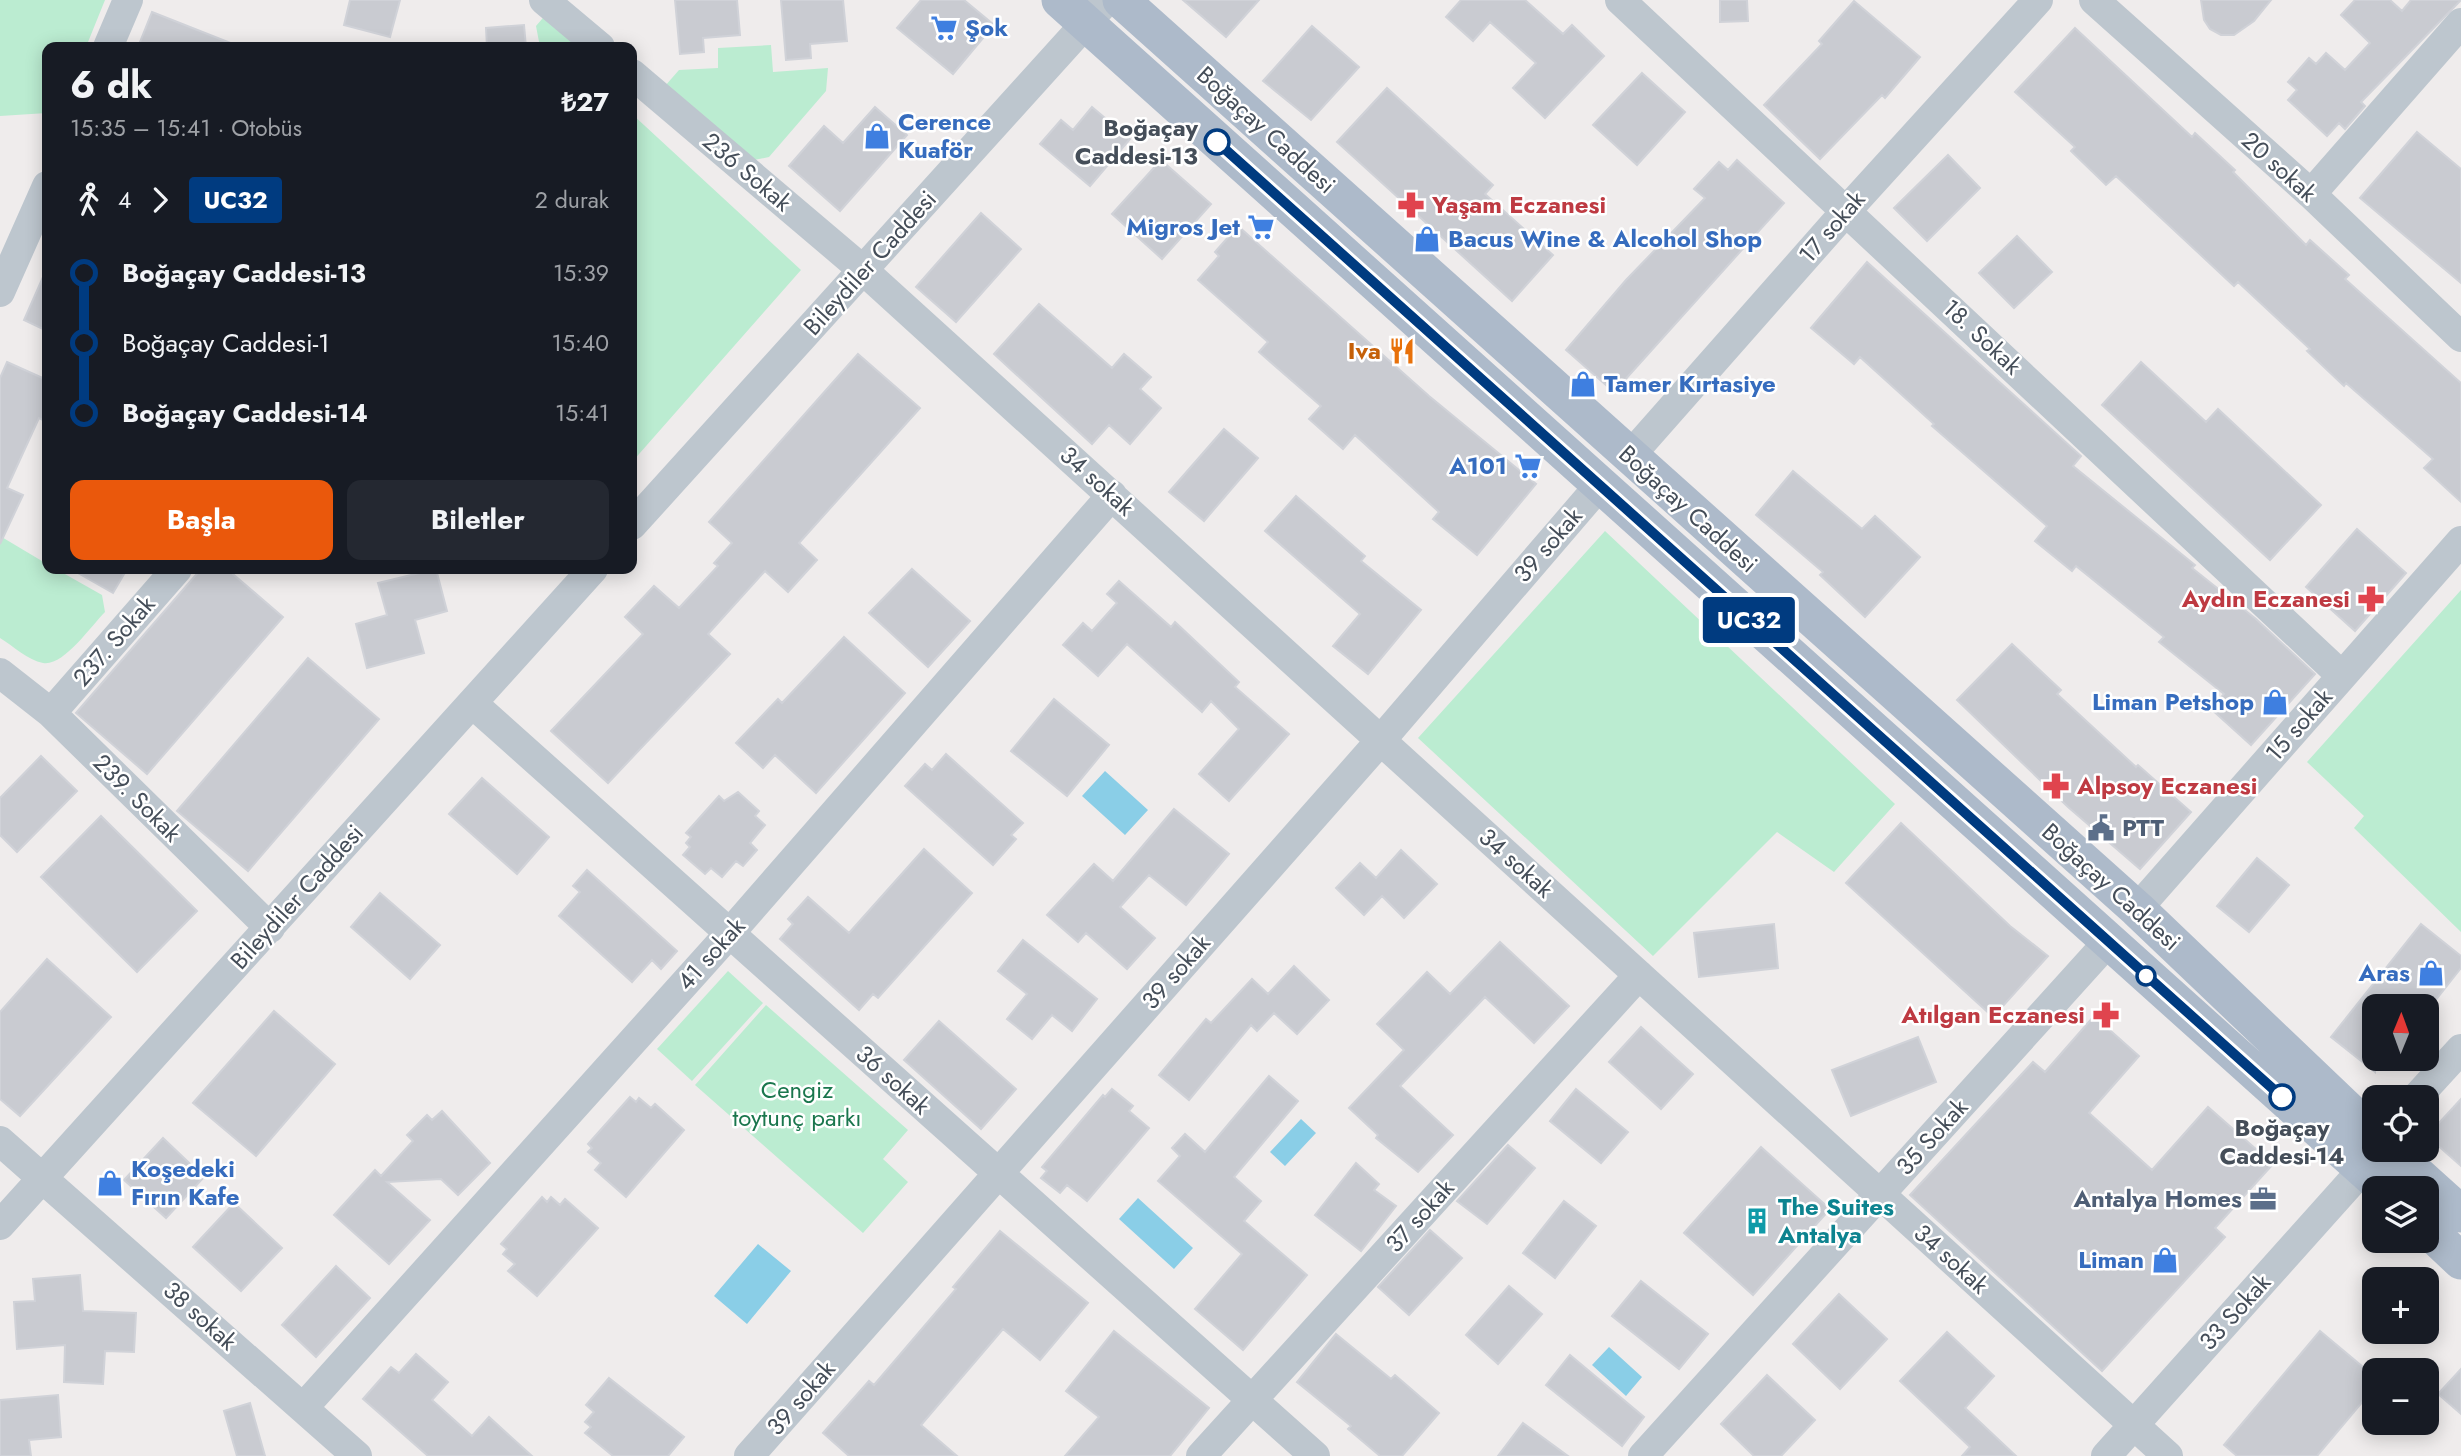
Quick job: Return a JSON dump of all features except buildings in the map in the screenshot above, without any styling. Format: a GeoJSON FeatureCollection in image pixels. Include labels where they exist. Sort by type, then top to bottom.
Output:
{"type":"FeatureCollection","features":[{"type":"Feature","properties":{"kind":"main road","name":"Boğaçay Caddesi"},"geometry":{"type":"LineString","coordinates":[[1121,0],[2137,909],[2362,1144]]}},
{"type":"Feature","properties":{"kind":"main road","name":"Boğaçay Caddesi"},"geometry":{"type":"LineString","coordinates":[[1085,8],[1599,486],[2108,942],[2362,1148]]}},
{"type":"Feature","properties":{"kind":"main road","name":"Boğaçay Caddesi"},"geometry":{"type":"LineString","coordinates":[[2380,1162],[2461,1214]]}},
{"type":"Feature","properties":{"kind":"main road"},"geometry":{"type":"LineString","coordinates":[[2439,1240],[2461,1261]]}},
{"type":"Feature","properties":{"kind":"street"},"geometry":{"type":"LineString","coordinates":[[110,42],[128,0]]}},
{"type":"Feature","properties":{"kind":"street"},"geometry":{"type":"LineString","coordinates":[[544,0],[594,42]]}},
{"type":"Feature","properties":{"kind":"street","name":"18. Sokak"},"geometry":{"type":"LineString","coordinates":[[1620,0],[2342,676]]}},
{"type":"Feature","properties":{"kind":"street","name":"17 sokak"},"geometry":{"type":"LineString","coordinates":[[1629,457],[1847,210],[2038,0]]}},
{"type":"Feature","properties":{"kind":"street","name":"20 sokak"},"geometry":{"type":"LineString","coordinates":[[2094,0],[2311,194],[2461,337]]}},
{"type":"Feature","properties":{"kind":"street","name":"Bileydiler Caddesi"},"geometry":{"type":"LineString","coordinates":[[637,511],[863,270],[1085,8]]}},
{"type":"Feature","properties":{"kind":"street"},"geometry":{"type":"LineString","coordinates":[[2311,194],[2461,23]]}},
{"type":"Feature","properties":{"kind":"street","name":"236 Sokak"},"geometry":{"type":"LineString","coordinates":[[637,78],[863,270]]}},
{"type":"Feature","properties":{"kind":"street"},"geometry":{"type":"LineString","coordinates":[[0,292],[42,197]]}},
{"type":"Feature","properties":{"kind":"street","name":"34 sokak"},"geometry":{"type":"LineString","coordinates":[[863,270],[2168,1456]]}},
{"type":"Feature","properties":{"kind":"street","name":"39 sokak"},"geometry":{"type":"LineString","coordinates":[[749,1456],[1381,740],[1599,486]]}},
{"type":"Feature","properties":{"kind":"street","name":"41 sokak"},"geometry":{"type":"LineString","coordinates":[[303,1408],[729,934],[1112,495]]}},
{"type":"Feature","properties":{"kind":"street","name":"15 sokak"},"geometry":{"type":"LineString","coordinates":[[2137,909],[2461,541]]}},
{"type":"Feature","properties":{"kind":"street","name":"237. Sokak"},"geometry":{"type":"LineString","coordinates":[[51,713],[173,574]]}},
{"type":"Feature","properties":{"kind":"street","name":"Bileydiler Caddesi"},"geometry":{"type":"LineString","coordinates":[[0,1225],[588,574]]}},
{"type":"Feature","properties":{"kind":"street","name":"239. Sokak"},"geometry":{"type":"LineString","coordinates":[[0,673],[51,713],[270,928]]}},
{"type":"Feature","properties":{"kind":"street","name":"36 sokak"},"geometry":{"type":"LineString","coordinates":[[472,703],[1315,1456]]}},
{"type":"Feature","properties":{"kind":"street","name":"35 Sokak"},"geometry":{"type":"LineString","coordinates":[[1643,1456],[2108,942]]}},
{"type":"Feature","properties":{"kind":"street","name":"37 sokak"},"geometry":{"type":"LineString","coordinates":[[1201,1456],[1639,975]]}},
{"type":"Feature","properties":{"kind":"street"},"geometry":{"type":"LineString","coordinates":[[2428,1085],[2461,1049]]}},
{"type":"Feature","properties":{"kind":"street","name":"38 sokak"},"geometry":{"type":"LineString","coordinates":[[0,1141],[357,1456]]}},
{"type":"Feature","properties":{"kind":"street","name":"33 Sokak"},"geometry":{"type":"LineString","coordinates":[[2106,1456],[2377,1162]]}},
{"type":"Feature","properties":{"kind":"green space"},"geometry":{"type":"Polygon","coordinates":[[[0,0],[105,0],[88,42],[42,42],[42,113],[0,116],[0,0]]]}},
{"type":"Feature","properties":{"kind":"green space"},"geometry":{"type":"Polygon","coordinates":[[[548,12],[584,42],[539,42],[536,26],[548,12]]]}},
{"type":"Feature","properties":{"kind":"green space"},"geometry":{"type":"Polygon","coordinates":[[[771,45],[773,72],[828,68],[826,91],[769,157],[754,160],[665,86],[679,70],[718,68],[718,48],[771,45]]]}},
{"type":"Feature","properties":{"kind":"green space"},"geometry":{"type":"Polygon","coordinates":[[[637,119],[801,270],[637,456],[637,119]]]}},
{"type":"Feature","properties":{"kind":"green space"},"geometry":{"type":"Polygon","coordinates":[[[1605,531],[1895,804],[1834,872],[1777,832],[1653,956],[1418,738],[1605,531]]]}},
{"type":"Feature","properties":{"kind":"green space"},"geometry":{"type":"Polygon","coordinates":[[[0,536],[42,561],[42,574],[65,574],[102,595],[105,612],[68,652],[51,663],[32,659],[0,638],[0,536]]]}},
{"type":"Feature","properties":{"kind":"green space"},"geometry":{"type":"Polygon","coordinates":[[[2461,590],[2461,932],[2354,828],[2364,816],[2307,762],[2461,590]]]}},
{"type":"Feature","properties":{"kind":"green space"},"geometry":{"type":"Polygon","coordinates":[[[728,971],[763,1003],[692,1081],[657,1049],[728,971]]]}},
{"type":"Feature","properties":{"kind":"green space","name":"Cengiz toytunç parkı"},"geometry":{"type":"Polygon","coordinates":[[[766,1005],[908,1130],[883,1159],[908,1182],[863,1233],[695,1085],[766,1005]]]}},
{"type":"Feature","properties":{"kind":"water"},"geometry":{"type":"Polygon","coordinates":[[[1105,771],[1148,810],[1125,835],[1082,796],[1105,771]]]}},
{"type":"Feature","properties":{"kind":"water"},"geometry":{"type":"Polygon","coordinates":[[[1301,1119],[1316,1133],[1285,1166],[1270,1152],[1301,1119]]]}},
{"type":"Feature","properties":{"kind":"water"},"geometry":{"type":"Polygon","coordinates":[[[1138,1198],[1193,1248],[1174,1269],[1119,1219],[1138,1198]]]}},
{"type":"Feature","properties":{"kind":"water"},"geometry":{"type":"Polygon","coordinates":[[[758,1244],[791,1271],[747,1324],[714,1296],[758,1244]]]}},
{"type":"Feature","properties":{"kind":"water"},"geometry":{"type":"Polygon","coordinates":[[[1609,1347],[1642,1377],[1626,1396],[1592,1365],[1609,1347]]]}},
{"type":"Feature","properties":{"kind":"bus line","name":"UC32"},"geometry":{"type":"LineString","coordinates":[[1217,142],[2282,1097]]}},
{"type":"Feature","properties":{"kind":"place","name":"Şok"},"geometry":{"type":"Point","coordinates":[944,28]}},
{"type":"Feature","properties":{"kind":"place","name":"Cerence Kuaför"},"geometry":{"type":"Point","coordinates":[877,136]}},
{"type":"Feature","properties":{"kind":"place","name":"Boğaçay Caddesi-13"},"geometry":{"type":"Point","coordinates":[1217,142]}},
{"type":"Feature","properties":{"kind":"place","name":"Yaşam Eczanesi"},"geometry":{"type":"Point","coordinates":[1411,205]}},
{"type":"Feature","properties":{"kind":"place","name":"Migros Jet"},"geometry":{"type":"Point","coordinates":[1261,227]}},
{"type":"Feature","properties":{"kind":"place","name":"Bacus Wine & Alcohol Shop"},"geometry":{"type":"Point","coordinates":[1427,239]}},
{"type":"Feature","properties":{"kind":"place","name":"Iva"},"geometry":{"type":"Point","coordinates":[1402,351]}},
{"type":"Feature","properties":{"kind":"place","name":"Tamer Kırtasiye"},"geometry":{"type":"Point","coordinates":[1583,384]}},
{"type":"Feature","properties":{"kind":"place","name":"A101"},"geometry":{"type":"Point","coordinates":[1528,466]}},
{"type":"Feature","properties":{"kind":"place","name":"Aydın Eczanesi"},"geometry":{"type":"Point","coordinates":[2371,599]}},
{"type":"Feature","properties":{"kind":"place","name":"Liman Petshop"},"geometry":{"type":"Point","coordinates":[2275,702]}},
{"type":"Feature","properties":{"kind":"place","name":"Alpsoy Eczanesi"},"geometry":{"type":"Point","coordinates":[2056,786]}},
{"type":"Feature","properties":{"kind":"place","name":"PTT"},"geometry":{"type":"Point","coordinates":[2101,828]}},
{"type":"Feature","properties":{"kind":"place","name":"Aras"},"geometry":{"type":"Point","coordinates":[2431,973]}},
{"type":"Feature","properties":{"kind":"place","name":"Atılgan Eczanesi"},"geometry":{"type":"Point","coordinates":[2106,1015]}},
{"type":"Feature","properties":{"kind":"place","name":"Boğaçay Caddesi-14"},"geometry":{"type":"Point","coordinates":[2282,1097]}},
{"type":"Feature","properties":{"kind":"place","name":"Koşedeki Fırın Kafe"},"geometry":{"type":"Point","coordinates":[110,1183]}},
{"type":"Feature","properties":{"kind":"place","name":"Antalya Homes"},"geometry":{"type":"Point","coordinates":[2263,1199]}},
{"type":"Feature","properties":{"kind":"place","name":"The Suites Antalya"},"geometry":{"type":"Point","coordinates":[1757,1221]}},
{"type":"Feature","properties":{"kind":"place","name":"Liman"},"geometry":{"type":"Point","coordinates":[2165,1260]}}]}
